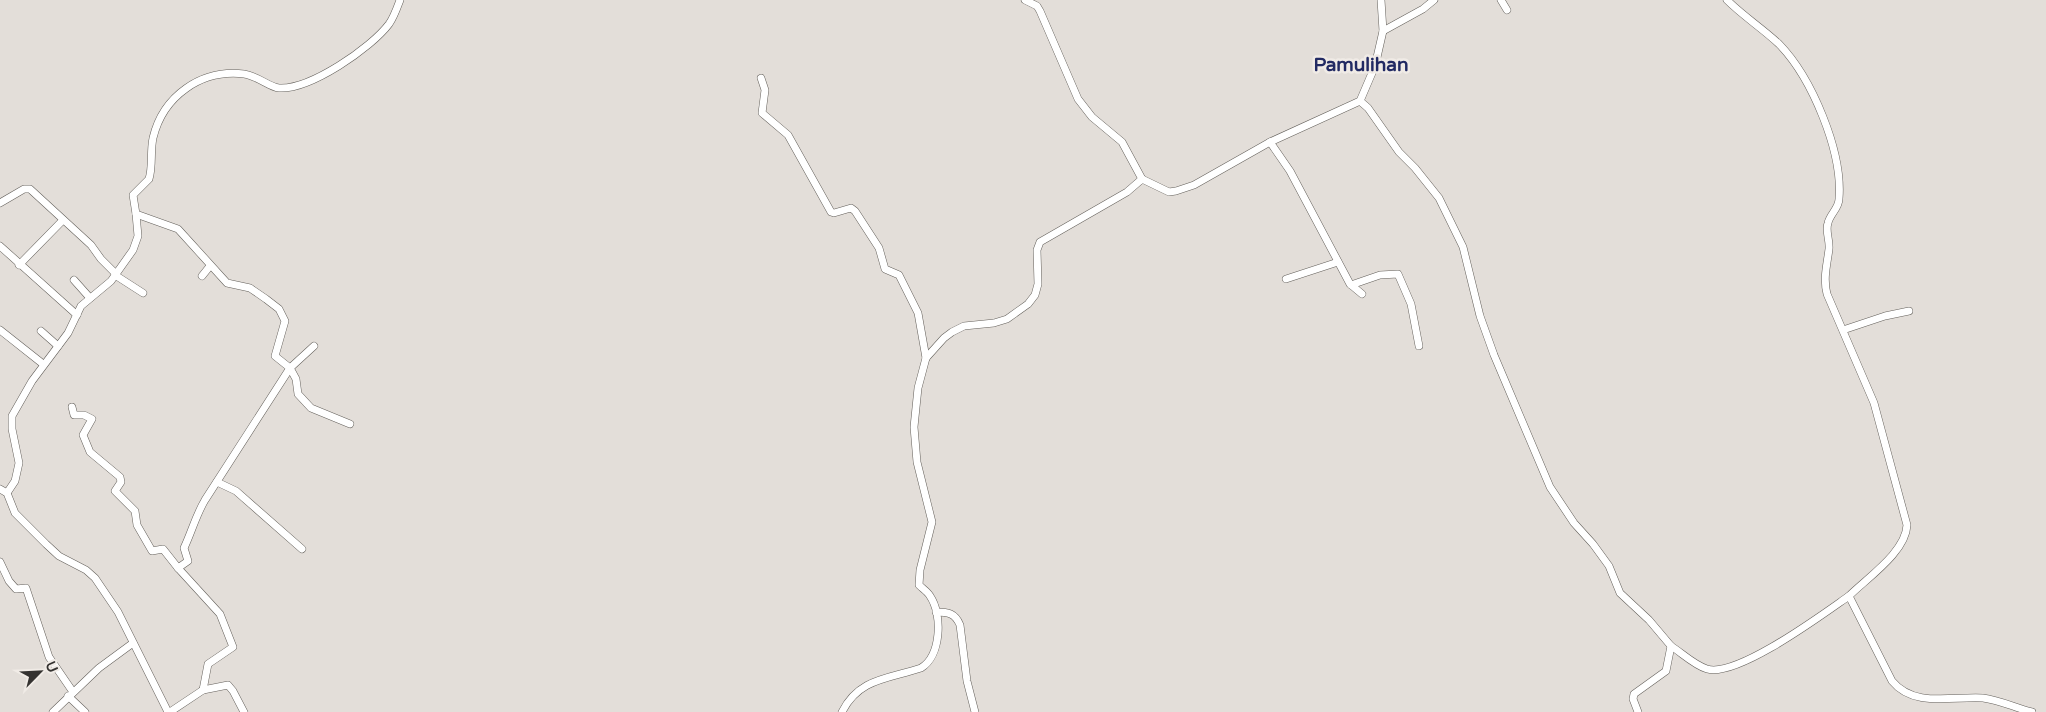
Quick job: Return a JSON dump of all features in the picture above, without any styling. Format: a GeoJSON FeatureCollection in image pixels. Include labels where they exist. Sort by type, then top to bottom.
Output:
{"type":"FeatureCollection","features":[{"type":"Feature","properties":{"kind":"street"},"geometry":{"type":"LineString","coordinates":[[244,712],[233,691],[228,686],[203,690],[169,712],[118,612],[95,578],[86,570],[59,556],[15,513],[3,491],[15,481],[19,463],[12,429],[12,416],[43,364],[58,346],[81,306],[115,275],[133,250],[138,236],[133,195],[149,179],[153,138],[161,116],[179,92],[200,79],[219,75],[254,76],[280,88],[307,82],[355,55],[378,36],[388,24],[400,0]]}},
{"type":"Feature","properties":{"kind":"street"},"geometry":{"type":"LineString","coordinates":[[1025,0],[1037,6],[1040,11],[1078,99],[1092,117],[1122,142],[1142,180],[1170,192],[1194,185],[1270,142],[1360,101],[1375,66],[1383,31],[1381,0]]}},
{"type":"Feature","properties":{"kind":"street"},"geometry":{"type":"LineString","coordinates":[[1383,31],[1423,9],[1434,0]]}},
{"type":"Feature","properties":{"kind":"street"},"geometry":{"type":"LineString","coordinates":[[1501,0],[1506,10]]}},
{"type":"Feature","properties":{"kind":"street"},"geometry":{"type":"LineString","coordinates":[[1360,101],[1368,108],[1398,152],[1415,168],[1439,198],[1463,246],[1480,316],[1494,355],[1550,487],[1574,523],[1609,566],[1620,593],[1650,620],[1672,646],[1708,670],[1722,668],[1753,658],[1849,596],[1894,554],[1905,539],[1908,525],[1874,404],[1827,294],[1824,282],[1829,249],[1828,223],[1839,204],[1840,183],[1837,158],[1829,129],[1799,72],[1781,47],[1726,0]]}},
{"type":"Feature","properties":{"kind":"street"},"geometry":{"type":"LineString","coordinates":[[760,78],[765,90],[762,110],[764,116],[788,134],[831,212],[834,213],[851,208],[856,211],[881,251],[886,270],[901,278],[920,317],[926,358],[918,388],[914,427],[917,462],[932,522],[920,570],[919,585],[930,595],[936,612],[937,645],[928,664],[866,684],[849,698],[842,712]]}},
{"type":"Feature","properties":{"kind":"street"},"geometry":{"type":"LineString","coordinates":[[1270,142],[1290,171],[1351,285],[1362,294]]}},
{"type":"Feature","properties":{"kind":"street"},"geometry":{"type":"LineString","coordinates":[[926,358],[944,338],[964,326],[994,323],[1018,312],[1035,295],[1038,284],[1037,250],[1040,242],[1126,192],[1142,180]]}},
{"type":"Feature","properties":{"kind":"street"},"geometry":{"type":"LineString","coordinates":[[0,204],[29,188],[91,245],[115,275],[143,293]]}},
{"type":"Feature","properties":{"kind":"street"},"geometry":{"type":"LineString","coordinates":[[136,214],[178,229],[227,283],[250,288],[279,309],[285,321],[276,356],[290,368],[296,379],[298,394],[311,408],[350,424]]}},
{"type":"Feature","properties":{"kind":"street"},"geometry":{"type":"LineString","coordinates":[[19,264],[62,220]]}},
{"type":"Feature","properties":{"kind":"street"},"geometry":{"type":"LineString","coordinates":[[0,246],[77,315]]}},
{"type":"Feature","properties":{"kind":"street"},"geometry":{"type":"LineString","coordinates":[[1286,279],[1338,262]]}},
{"type":"Feature","properties":{"kind":"street"},"geometry":{"type":"LineString","coordinates":[[202,276],[210,266]]}},
{"type":"Feature","properties":{"kind":"street"},"geometry":{"type":"LineString","coordinates":[[1351,285],[1380,275],[1398,274],[1411,304],[1419,346]]}},
{"type":"Feature","properties":{"kind":"street"},"geometry":{"type":"LineString","coordinates":[[74,280],[90,298]]}},
{"type":"Feature","properties":{"kind":"street"},"geometry":{"type":"LineString","coordinates":[[1843,330],[1885,316],[1909,311]]}},
{"type":"Feature","properties":{"kind":"street"},"geometry":{"type":"LineString","coordinates":[[0,330],[43,364]]}},
{"type":"Feature","properties":{"kind":"street"},"geometry":{"type":"LineString","coordinates":[[41,331],[58,346]]}},
{"type":"Feature","properties":{"kind":"street"},"geometry":{"type":"LineString","coordinates":[[178,568],[188,562],[184,546],[191,533],[195,518],[217,482],[290,368],[314,346]]}},
{"type":"Feature","properties":{"kind":"street"},"geometry":{"type":"LineString","coordinates":[[72,407],[74,415],[84,415],[92,418],[83,435],[89,451],[120,477],[121,482],[115,491],[134,509],[137,525],[150,548],[153,551],[163,549],[220,614],[233,646],[232,650],[208,664],[203,690]]}},
{"type":"Feature","properties":{"kind":"street"},"geometry":{"type":"LineString","coordinates":[[217,482],[232,488],[302,550]]}},
{"type":"Feature","properties":{"kind":"street"},"geometry":{"type":"LineString","coordinates":[[0,562],[16,589],[26,588],[49,657],[71,694],[85,712]]}},
{"type":"Feature","properties":{"kind":"street"},"geometry":{"type":"LineString","coordinates":[[1849,596],[1892,681],[1903,692],[1921,698],[1985,698],[2032,712]]}},
{"type":"Feature","properties":{"kind":"street"},"geometry":{"type":"LineString","coordinates":[[936,612],[949,612],[960,624],[966,681],[975,712]]}},
{"type":"Feature","properties":{"kind":"street"},"geometry":{"type":"LineString","coordinates":[[53,712],[99,668],[133,643]]}},
{"type":"Feature","properties":{"kind":"street"},"geometry":{"type":"LineString","coordinates":[[1638,712],[1633,698],[1634,694],[1666,671],[1672,646]]}},
{"type":"Feature","properties":{"kind":"district","name":"Pamulihan"},"geometry":{"type":"Point","coordinates":[1361,64]}}]}
